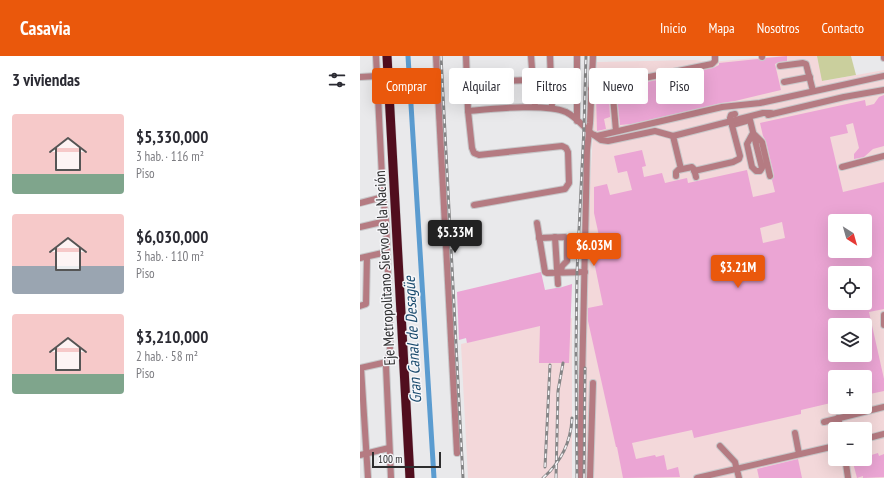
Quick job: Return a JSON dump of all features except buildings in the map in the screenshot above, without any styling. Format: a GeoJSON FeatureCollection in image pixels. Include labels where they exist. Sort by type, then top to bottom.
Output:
{"type":"FeatureCollection","features":[{"type":"Feature","properties":{"kind":"highway","name":"Eje Metropolitano Siervo de la Nación"},"geometry":{"type":"LineString","coordinates":[[387,56],[410,478]]}},
{"type":"Feature","properties":{"kind":"highway","name":"Eje Metropolitano Siervo de la Nación"},"geometry":{"type":"LineString","coordinates":[[393,56],[416,478]]}},
{"type":"Feature","properties":{"kind":"street"},"geometry":{"type":"LineString","coordinates":[[376,56],[377,68]]}},
{"type":"Feature","properties":{"kind":"street"},"geometry":{"type":"LineString","coordinates":[[436,56],[457,454]]}},
{"type":"Feature","properties":{"kind":"street"},"geometry":{"type":"LineString","coordinates":[[466,56],[466,68]]}},
{"type":"Feature","properties":{"kind":"street"},"geometry":{"type":"LineString","coordinates":[[531,56],[532,68]]}},
{"type":"Feature","properties":{"kind":"street"},"geometry":{"type":"LineString","coordinates":[[550,56],[552,108]]}},
{"type":"Feature","properties":{"kind":"street"},"geometry":{"type":"LineString","coordinates":[[577,121],[578,56]]}},
{"type":"Feature","properties":{"kind":"street"},"geometry":{"type":"LineString","coordinates":[[592,68],[593,56]]}},
{"type":"Feature","properties":{"kind":"street"},"geometry":{"type":"LineString","coordinates":[[648,78],[682,71],[715,59]]}},
{"type":"Feature","properties":{"kind":"street"},"geometry":{"type":"LineString","coordinates":[[780,66],[805,63],[808,67],[813,91]]}},
{"type":"Feature","properties":{"kind":"street"},"geometry":{"type":"LineString","coordinates":[[360,77],[372,76]]}},
{"type":"Feature","properties":{"kind":"street"},"geometry":{"type":"LineString","coordinates":[[592,133],[616,131],[722,107],[760,103],[884,76]]}},
{"type":"Feature","properties":{"kind":"street"},"geometry":{"type":"LineString","coordinates":[[784,82],[810,77]]}},
{"type":"Feature","properties":{"kind":"street"},"geometry":{"type":"LineString","coordinates":[[468,111],[535,107],[552,108],[566,112],[604,141],[622,139],[655,131],[673,136],[750,120],[771,113],[844,97],[884,90]]}},
{"type":"Feature","properties":{"kind":"street"},"geometry":{"type":"LineString","coordinates":[[378,104],[383,197],[386,221],[390,352],[387,362],[391,478]]}},
{"type":"Feature","properties":{"kind":"street"},"geometry":{"type":"LineString","coordinates":[[468,104],[472,148],[476,155],[562,146],[566,148],[568,152],[569,183],[565,189],[474,205]]}},
{"type":"Feature","properties":{"kind":"street"},"geometry":{"type":"LineString","coordinates":[[580,478],[587,150],[592,133],[591,104]]}},
{"type":"Feature","properties":{"kind":"street"},"geometry":{"type":"LineString","coordinates":[[614,104],[616,131]]}},
{"type":"Feature","properties":{"kind":"street"},"geometry":{"type":"LineString","coordinates":[[732,123],[763,113],[771,113]]}},
{"type":"Feature","properties":{"kind":"street"},"geometry":{"type":"LineString","coordinates":[[676,176],[676,172],[681,170],[692,167],[695,174],[715,166],[733,162],[740,158],[731,116],[735,114]]}},
{"type":"Feature","properties":{"kind":"street"},"geometry":{"type":"LineString","coordinates":[[750,120],[762,167],[761,170],[757,172],[752,167],[747,144],[753,133]]}},
{"type":"Feature","properties":{"kind":"street"},"geometry":{"type":"LineString","coordinates":[[753,133],[762,144],[770,176]]}},
{"type":"Feature","properties":{"kind":"street"},"geometry":{"type":"LineString","coordinates":[[673,136],[681,170]]}},
{"type":"Feature","properties":{"kind":"street"},"geometry":{"type":"LineString","coordinates":[[842,167],[884,156]]}},
{"type":"Feature","properties":{"kind":"street"},"geometry":{"type":"LineString","coordinates":[[733,162],[735,169]]}},
{"type":"Feature","properties":{"kind":"street"},"geometry":{"type":"LineString","coordinates":[[715,166],[716,173]]}},
{"type":"Feature","properties":{"kind":"street"},"geometry":{"type":"LineString","coordinates":[[360,203],[383,197]]}},
{"type":"Feature","properties":{"kind":"street"},"geometry":{"type":"LineString","coordinates":[[360,227],[386,221]]}},
{"type":"Feature","properties":{"kind":"street"},"geometry":{"type":"LineString","coordinates":[[537,223],[538,238],[545,272],[585,272]]}},
{"type":"Feature","properties":{"kind":"street"},"geometry":{"type":"LineString","coordinates":[[555,237],[559,272],[558,284]]}},
{"type":"Feature","properties":{"kind":"street"},"geometry":{"type":"LineString","coordinates":[[538,238],[565,237],[568,240],[567,261],[559,272]]}},
{"type":"Feature","properties":{"kind":"street"},"geometry":{"type":"LineString","coordinates":[[363,305],[363,258],[387,252]]}},
{"type":"Feature","properties":{"kind":"street"},"geometry":{"type":"LineString","coordinates":[[884,315],[884,325]]}},
{"type":"Feature","properties":{"kind":"street"},"geometry":{"type":"LineString","coordinates":[[368,478],[360,368],[387,362]]}},
{"type":"Feature","properties":{"kind":"street"},"geometry":{"type":"LineString","coordinates":[[590,478],[593,383]]}},
{"type":"Feature","properties":{"kind":"street"},"geometry":{"type":"LineString","coordinates":[[824,422],[884,407]]}},
{"type":"Feature","properties":{"kind":"street"},"geometry":{"type":"LineString","coordinates":[[838,418],[839,422]]}},
{"type":"Feature","properties":{"kind":"street"},"geometry":{"type":"LineString","coordinates":[[795,433],[799,454]]}},
{"type":"Feature","properties":{"kind":"street"},"geometry":{"type":"LineString","coordinates":[[872,437],[884,434]]}},
{"type":"Feature","properties":{"kind":"street"},"geometry":{"type":"LineString","coordinates":[[720,446],[735,462],[739,478]]}},
{"type":"Feature","properties":{"kind":"street"},"geometry":{"type":"LineString","coordinates":[[360,455],[390,448]]}},
{"type":"Feature","properties":{"kind":"street"},"geometry":{"type":"LineString","coordinates":[[697,478],[828,448]]}},
{"type":"Feature","properties":{"kind":"street"},"geometry":{"type":"LineString","coordinates":[[846,466],[848,478]]}},
{"type":"Feature","properties":{"kind":"shaded area"},"geometry":{"type":"Polygon","coordinates":[[[780,56],[817,56],[823,81],[884,70],[884,478],[582,478],[580,367],[595,104],[648,104],[648,68],[597,68],[597,62],[695,60],[710,62],[780,56]]]}},
{"type":"Feature","properties":{"kind":"shaded area"},"geometry":{"type":"Polygon","coordinates":[[[572,318],[572,478],[468,478],[461,344],[572,318]]]}},
{"type":"Feature","properties":{"kind":"green space"},"geometry":{"type":"Polygon","coordinates":[[[817,56],[851,56],[856,75],[822,81],[817,56]]]}},
{"type":"Feature","properties":{"kind":"waterway","name":"Gran Canal de Desagüe"},"geometry":{"type":"LineString","coordinates":[[408,56],[434,478]]}},
{"type":"Feature","properties":{"kind":"railway"},"geometry":{"type":"LineString","coordinates":[[441,56],[463,478]]}},
{"type":"Feature","properties":{"kind":"railway"},"geometry":{"type":"LineString","coordinates":[[577,478],[577,272],[586,56]]}},
{"type":"Feature","properties":{"kind":"railway"},"geometry":{"type":"LineString","coordinates":[[556,478],[558,391],[563,363]]}},
{"type":"Feature","properties":{"kind":"railway"},"geometry":{"type":"LineString","coordinates":[[545,467],[550,365]]}},
{"type":"Feature","properties":{"kind":"railway"},"geometry":{"type":"LineString","coordinates":[[584,478],[585,368]]}},
{"type":"Feature","properties":{"kind":"railway"},"geometry":{"type":"LineString","coordinates":[[543,478],[555,465],[564,451],[570,435],[572,418]]}}]}
